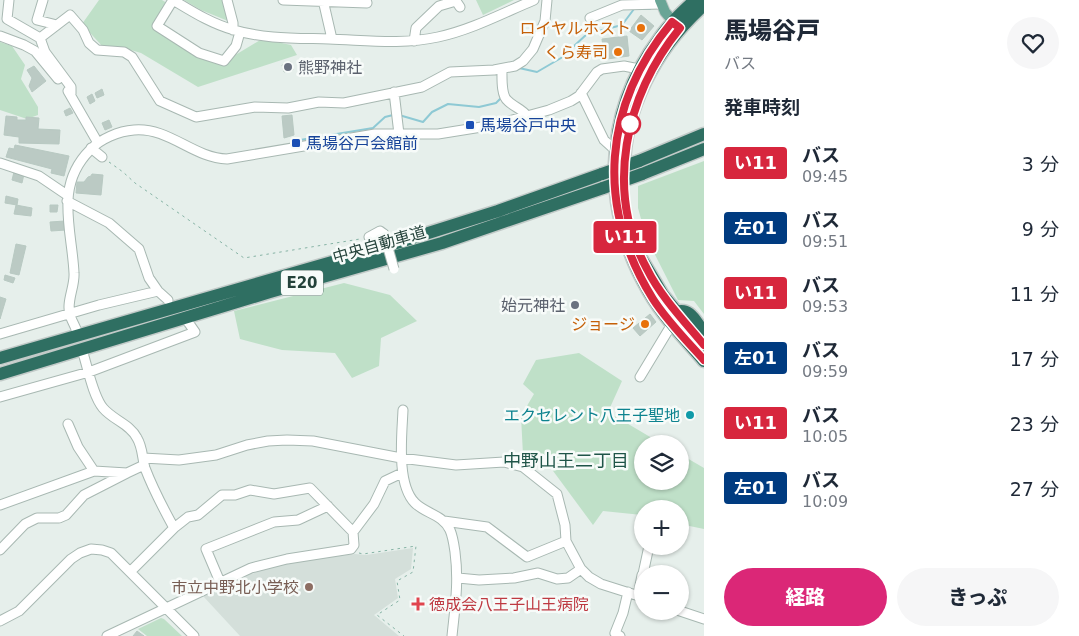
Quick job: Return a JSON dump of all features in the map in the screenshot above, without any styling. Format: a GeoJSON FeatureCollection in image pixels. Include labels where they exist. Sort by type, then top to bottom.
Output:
{"type":"FeatureCollection","features":[{"type":"Feature","properties":{"kind":"highway"},"geometry":{"type":"LineString","coordinates":[[695,0],[676,25],[663,50],[644,72],[623,107],[618,125],[615,150],[617,202],[627,244],[645,285],[658,306],[677,319],[704,345]]}},
{"type":"Feature","properties":{"kind":"highway"},"geometry":{"type":"LineString","coordinates":[[676,25],[704,5]]}},
{"type":"Feature","properties":{"kind":"highway"},"geometry":{"type":"LineString","coordinates":[[644,72],[626,140],[625,199],[631,228],[641,256],[654,282],[704,360]]}},
{"type":"Feature","properties":{"kind":"highway","name":"中央自動車道"},"geometry":{"type":"LineString","coordinates":[[0,358],[384,247],[498,211],[639,161],[704,134]]}},
{"type":"Feature","properties":{"kind":"highway","name":"中央自動車道"},"geometry":{"type":"LineString","coordinates":[[0,374],[270,292],[442,243],[603,188],[704,149]]}},
{"type":"Feature","properties":{"kind":"highway"},"geometry":{"type":"LineString","coordinates":[[677,319],[681,310],[687,311],[700,328]]}},
{"type":"Feature","properties":{"kind":"main road"},"geometry":{"type":"LineString","coordinates":[[660,2],[676,25]]}},
{"type":"Feature","properties":{"kind":"street"},"geometry":{"type":"LineString","coordinates":[[9,0],[7,19],[40,38],[45,52],[71,87],[71,94]]}},
{"type":"Feature","properties":{"kind":"street"},"geometry":{"type":"LineString","coordinates":[[43,0],[37,20],[57,25]]}},
{"type":"Feature","properties":{"kind":"street"},"geometry":{"type":"LineString","coordinates":[[227,0],[236,31],[236,46],[224,61],[199,53],[156,26],[173,0],[210,21],[236,31],[286,38],[414,41],[440,37],[534,0]]}},
{"type":"Feature","properties":{"kind":"street"},"geometry":{"type":"LineString","coordinates":[[283,0],[367,3],[366,0]]}},
{"type":"Feature","properties":{"kind":"street"},"geometry":{"type":"LineString","coordinates":[[40,38],[70,15],[84,30],[90,43],[97,50],[124,52],[132,57],[160,102],[196,117],[255,107],[288,108],[319,102],[344,103],[422,87],[450,72],[502,69],[519,64],[533,49],[545,20],[548,0]]}},
{"type":"Feature","properties":{"kind":"street"},"geometry":{"type":"LineString","coordinates":[[323,1],[332,39]]}},
{"type":"Feature","properties":{"kind":"street"},"geometry":{"type":"LineString","coordinates":[[414,41],[416,28],[439,6],[456,1],[460,7]]}},
{"type":"Feature","properties":{"kind":"street"},"geometry":{"type":"LineString","coordinates":[[590,18],[622,6],[660,2]]}},
{"type":"Feature","properties":{"kind":"street"},"geometry":{"type":"LineString","coordinates":[[0,36],[34,51],[71,94],[102,157]]}},
{"type":"Feature","properties":{"kind":"street"},"geometry":{"type":"LineString","coordinates":[[76,329],[69,307],[75,275],[67,198],[74,170],[95,146],[122,132],[144,130],[166,135],[209,157],[227,159],[375,134],[438,134],[494,125],[528,116],[576,99],[590,79],[602,69],[624,66],[644,72]]}},
{"type":"Feature","properties":{"kind":"street"},"geometry":{"type":"LineString","coordinates":[[502,69],[506,101],[528,116]]}},
{"type":"Feature","properties":{"kind":"street"},"geometry":{"type":"LineString","coordinates":[[394,92],[399,134]]}},
{"type":"Feature","properties":{"kind":"street"},"geometry":{"type":"LineString","coordinates":[[581,93],[604,140],[615,150]]}},
{"type":"Feature","properties":{"kind":"street"},"geometry":{"type":"LineString","coordinates":[[0,163],[39,176],[67,198],[109,223],[139,249],[149,278],[158,291],[168,300]]}},
{"type":"Feature","properties":{"kind":"street"},"geometry":{"type":"LineString","coordinates":[[369,237],[380,231],[384,234],[394,269]]}},
{"type":"Feature","properties":{"kind":"street"},"geometry":{"type":"LineString","coordinates":[[0,334],[99,305],[158,291]]}},
{"type":"Feature","properties":{"kind":"street"},"geometry":{"type":"LineString","coordinates":[[640,377],[677,319]]}},
{"type":"Feature","properties":{"kind":"street"},"geometry":{"type":"LineString","coordinates":[[0,397],[89,372],[195,332],[188,322]]}},
{"type":"Feature","properties":{"kind":"street"},"geometry":{"type":"LineString","coordinates":[[83,353],[99,403],[106,412],[134,433],[142,449],[144,461],[156,495],[174,528]]}},
{"type":"Feature","properties":{"kind":"street"},"geometry":{"type":"LineString","coordinates":[[403,410],[402,473],[410,496],[414,502],[444,521],[451,531],[454,542],[458,578],[452,636]]}},
{"type":"Feature","properties":{"kind":"street"},"geometry":{"type":"LineString","coordinates":[[68,424],[78,447],[94,471]]}},
{"type":"Feature","properties":{"kind":"street"},"geometry":{"type":"LineString","coordinates":[[0,550],[25,524],[37,518],[59,518],[66,515],[84,495],[127,473],[144,461],[179,460],[216,455],[247,445],[268,441],[313,441],[401,458],[456,465],[504,462],[522,467],[558,494],[565,525],[566,541],[581,569],[589,577],[601,584],[634,594]]}},
{"type":"Feature","properties":{"kind":"street"},"geometry":{"type":"LineString","coordinates":[[0,505],[94,471],[127,473]]}},
{"type":"Feature","properties":{"kind":"street"},"geometry":{"type":"LineString","coordinates":[[353,532],[374,504],[386,481],[402,473]]}},
{"type":"Feature","properties":{"kind":"street"},"geometry":{"type":"LineString","coordinates":[[109,636],[251,568],[273,561],[351,549],[354,545],[353,532],[310,488],[274,494],[250,490],[235,495],[222,495],[198,515],[188,517],[174,528],[130,572]]}},
{"type":"Feature","properties":{"kind":"street"},"geometry":{"type":"LineString","coordinates":[[220,582],[206,549],[274,522],[298,520],[328,506]]}},
{"type":"Feature","properties":{"kind":"street"},"geometry":{"type":"LineString","coordinates":[[444,521],[487,527],[528,557],[566,541]]}},
{"type":"Feature","properties":{"kind":"street"},"geometry":{"type":"LineString","coordinates":[[0,621],[19,612],[70,559],[85,550],[102,550],[112,553],[194,636]]}},
{"type":"Feature","properties":{"kind":"street"},"geometry":{"type":"LineString","coordinates":[[458,578],[479,580],[514,578],[538,573],[557,579],[568,578],[581,569]]}},
{"type":"Feature","properties":{"kind":"street"},"geometry":{"type":"LineString","coordinates":[[620,636],[614,634],[624,613],[628,592]]}},
{"type":"Feature","properties":{"kind":"street"},"geometry":{"type":"LineString","coordinates":[[689,613],[704,619]]}},
{"type":"Feature","properties":{"kind":"path"},"geometry":{"type":"LineString","coordinates":[[102,157],[124,172],[135,184],[244,258],[369,237]]}},
{"type":"Feature","properties":{"kind":"path"},"geometry":{"type":"LineString","coordinates":[[351,549],[363,554],[416,546],[413,572],[397,581],[400,600],[378,615],[404,636]]}},
{"type":"Feature","properties":{"kind":"shaded area","name":"市立中野北小学校"},"geometry":{"type":"Polygon","coordinates":[[[413,548],[411,569],[395,579],[398,598],[374,615],[399,636],[240,636],[203,596],[251,574],[291,562],[355,554],[366,555],[413,548]]]}},
{"type":"Feature","properties":{"kind":"green space"},"geometry":{"type":"Polygon","coordinates":[[[99,0],[162,0],[170,5],[157,26],[222,63],[262,39],[291,45],[297,55],[198,87],[141,53],[124,48],[103,47],[82,24],[99,0]]]}},
{"type":"Feature","properties":{"kind":"green space"},"geometry":{"type":"Polygon","coordinates":[[[184,0],[227,0],[233,23],[201,10],[184,0]]]}},
{"type":"Feature","properties":{"kind":"green space"},"geometry":{"type":"Polygon","coordinates":[[[476,0],[514,0],[483,15],[476,0]]]}},
{"type":"Feature","properties":{"kind":"green space"},"geometry":{"type":"Polygon","coordinates":[[[0,42],[12,46],[25,65],[21,79],[38,107],[38,115],[27,119],[0,110],[0,42]]]}},
{"type":"Feature","properties":{"kind":"green space"},"geometry":{"type":"Polygon","coordinates":[[[704,161],[704,314],[694,301],[678,300],[646,237],[638,208],[638,186],[704,161]]]}},
{"type":"Feature","properties":{"kind":"green space"},"geometry":{"type":"Polygon","coordinates":[[[344,283],[390,295],[417,321],[381,338],[379,366],[352,378],[335,353],[282,350],[240,339],[234,311],[344,283]]]}},
{"type":"Feature","properties":{"kind":"green space"},"geometry":{"type":"Polygon","coordinates":[[[579,353],[622,381],[608,412],[647,435],[634,435],[634,490],[689,490],[689,459],[704,468],[704,529],[689,526],[689,500],[634,500],[634,514],[603,511],[593,525],[545,460],[523,455],[521,416],[534,394],[523,384],[536,360],[579,353]]]}},
{"type":"Feature","properties":{"kind":"green space"},"geometry":{"type":"Polygon","coordinates":[[[161,618],[182,636],[147,636],[138,629],[161,618]]]}},
{"type":"Feature","properties":{"kind":"building","name":"ロイヤルホスト"},"geometry":{"type":"Polygon","coordinates":[[[641,15],[654,26],[642,40],[629,31],[641,15]]]}},
{"type":"Feature","properties":{"kind":"building","name":"くら寿司"},"geometry":{"type":"Polygon","coordinates":[[[627,36],[629,56],[607,59],[606,47],[603,47],[602,39],[627,36]]]}},
{"type":"Feature","properties":{"kind":"building"},"geometry":{"type":"Polygon","coordinates":[[[291,62],[293,70],[284,72],[282,65],[291,62]]]}},
{"type":"Feature","properties":{"kind":"building"},"geometry":{"type":"Polygon","coordinates":[[[34,66],[46,81],[32,92],[29,86],[32,78],[27,70],[34,66]]]}},
{"type":"Feature","properties":{"kind":"building"},"geometry":{"type":"Polygon","coordinates":[[[102,89],[104,95],[97,98],[95,93],[102,89]]]}},
{"type":"Feature","properties":{"kind":"building"},"geometry":{"type":"Polygon","coordinates":[[[92,94],[95,101],[90,104],[87,97],[92,94]]]}},
{"type":"Feature","properties":{"kind":"building"},"geometry":{"type":"Polygon","coordinates":[[[70,108],[73,113],[66,116],[64,111],[70,108]]]}},
{"type":"Feature","properties":{"kind":"building"},"geometry":{"type":"Polygon","coordinates":[[[292,115],[294,135],[284,138],[282,116],[292,115]]]}},
{"type":"Feature","properties":{"kind":"building"},"geometry":{"type":"Polygon","coordinates":[[[6,116],[17,117],[17,120],[26,120],[26,117],[39,118],[38,129],[60,130],[59,144],[19,143],[19,137],[4,135],[6,116]]]}},
{"type":"Feature","properties":{"kind":"building"},"geometry":{"type":"Polygon","coordinates":[[[109,120],[112,127],[105,130],[102,123],[109,120]]]}},
{"type":"Feature","properties":{"kind":"building"},"geometry":{"type":"Polygon","coordinates":[[[15,145],[69,156],[64,176],[51,173],[52,169],[6,157],[9,148],[14,149],[15,145]]]}},
{"type":"Feature","properties":{"kind":"building"},"geometry":{"type":"Polygon","coordinates":[[[14,172],[24,174],[22,183],[12,180],[14,172]]]}},
{"type":"Feature","properties":{"kind":"building"},"geometry":{"type":"Polygon","coordinates":[[[92,174],[103,175],[101,195],[76,193],[77,182],[84,182],[92,174]]]}},
{"type":"Feature","properties":{"kind":"building"},"geometry":{"type":"Polygon","coordinates":[[[6,196],[18,199],[17,205],[5,203],[6,196]]]}},
{"type":"Feature","properties":{"kind":"building"},"geometry":{"type":"Polygon","coordinates":[[[16,205],[32,208],[31,216],[14,214],[16,205]]]}},
{"type":"Feature","properties":{"kind":"building"},"geometry":{"type":"Polygon","coordinates":[[[50,205],[58,205],[57,212],[50,212],[50,205]]]}},
{"type":"Feature","properties":{"kind":"building"},"geometry":{"type":"Polygon","coordinates":[[[65,221],[66,230],[51,231],[50,222],[65,221]]]}},
{"type":"Feature","properties":{"kind":"building"},"geometry":{"type":"Polygon","coordinates":[[[16,244],[26,246],[19,275],[10,273],[16,244]]]}},
{"type":"Feature","properties":{"kind":"building"},"geometry":{"type":"Polygon","coordinates":[[[5,275],[15,278],[13,283],[4,280],[5,275]]]}},
{"type":"Feature","properties":{"kind":"building"},"geometry":{"type":"Polygon","coordinates":[[[0,297],[6,299],[0,319],[0,297]]]}},
{"type":"Feature","properties":{"kind":"building"},"geometry":{"type":"Polygon","coordinates":[[[650,314],[656,322],[640,336],[633,328],[650,314]]]}},
{"type":"Feature","properties":{"kind":"building"},"geometry":{"type":"Polygon","coordinates":[[[137,631],[144,636],[133,636],[137,631]]]}},
{"type":"Feature","properties":{"kind":"waterway"},"geometry":{"type":"LineString","coordinates":[[519,68],[537,72],[561,58],[587,34],[622,25],[634,9],[650,9]]}},
{"type":"Feature","properties":{"kind":"waterway"},"geometry":{"type":"LineString","coordinates":[[399,115],[423,122],[432,112],[448,104],[479,107],[496,103],[501,98]]}},
{"type":"Feature","properties":{"kind":"waterway"},"geometry":{"type":"LineString","coordinates":[[300,140],[373,128],[385,117],[393,115]]}},
{"type":"Feature","properties":{"kind":"bus line","name":"い11"},"geometry":{"type":"LineString","coordinates":[[704,345],[663,295],[647,270],[631,228],[625,199],[624,164],[626,140],[636,104],[649,74],[663,50],[680,28],[672,22],[639,69],[623,107],[618,125],[615,150],[616,191],[624,236],[642,279],[658,306],[704,360]]}},
{"type":"Feature","properties":{"kind":"place","name":"ロイヤルホスト"},"geometry":{"type":"Point","coordinates":[641,28]}},
{"type":"Feature","properties":{"kind":"place","name":"くら寿司"},"geometry":{"type":"Point","coordinates":[618,52]}},
{"type":"Feature","properties":{"kind":"place","name":"熊野神社"},"geometry":{"type":"Point","coordinates":[288,67]}},
{"type":"Feature","properties":{"kind":"place","name":"馬場谷戸中央"},"geometry":{"type":"Point","coordinates":[470,125]}},
{"type":"Feature","properties":{"kind":"place","name":"馬場谷戸会館前"},"geometry":{"type":"Point","coordinates":[296,143]}},
{"type":"Feature","properties":{"kind":"place","name":"始元神社"},"geometry":{"type":"Point","coordinates":[575,305]}},
{"type":"Feature","properties":{"kind":"place","name":"ジョージ"},"geometry":{"type":"Point","coordinates":[645,324]}},
{"type":"Feature","properties":{"kind":"place","name":"エクセレント八王子聖地"},"geometry":{"type":"Point","coordinates":[690,415]}},
{"type":"Feature","properties":{"kind":"place","name":"市立中野北小学校"},"geometry":{"type":"Point","coordinates":[309,587]}},
{"type":"Feature","properties":{"kind":"place","name":"徳成会八王子山王病院"},"geometry":{"type":"Point","coordinates":[418,604]}},
{"type":"Feature","properties":{"kind":"district","name":"中野山王二丁目"},"geometry":{"type":"Point","coordinates":[566,461]}}]}
